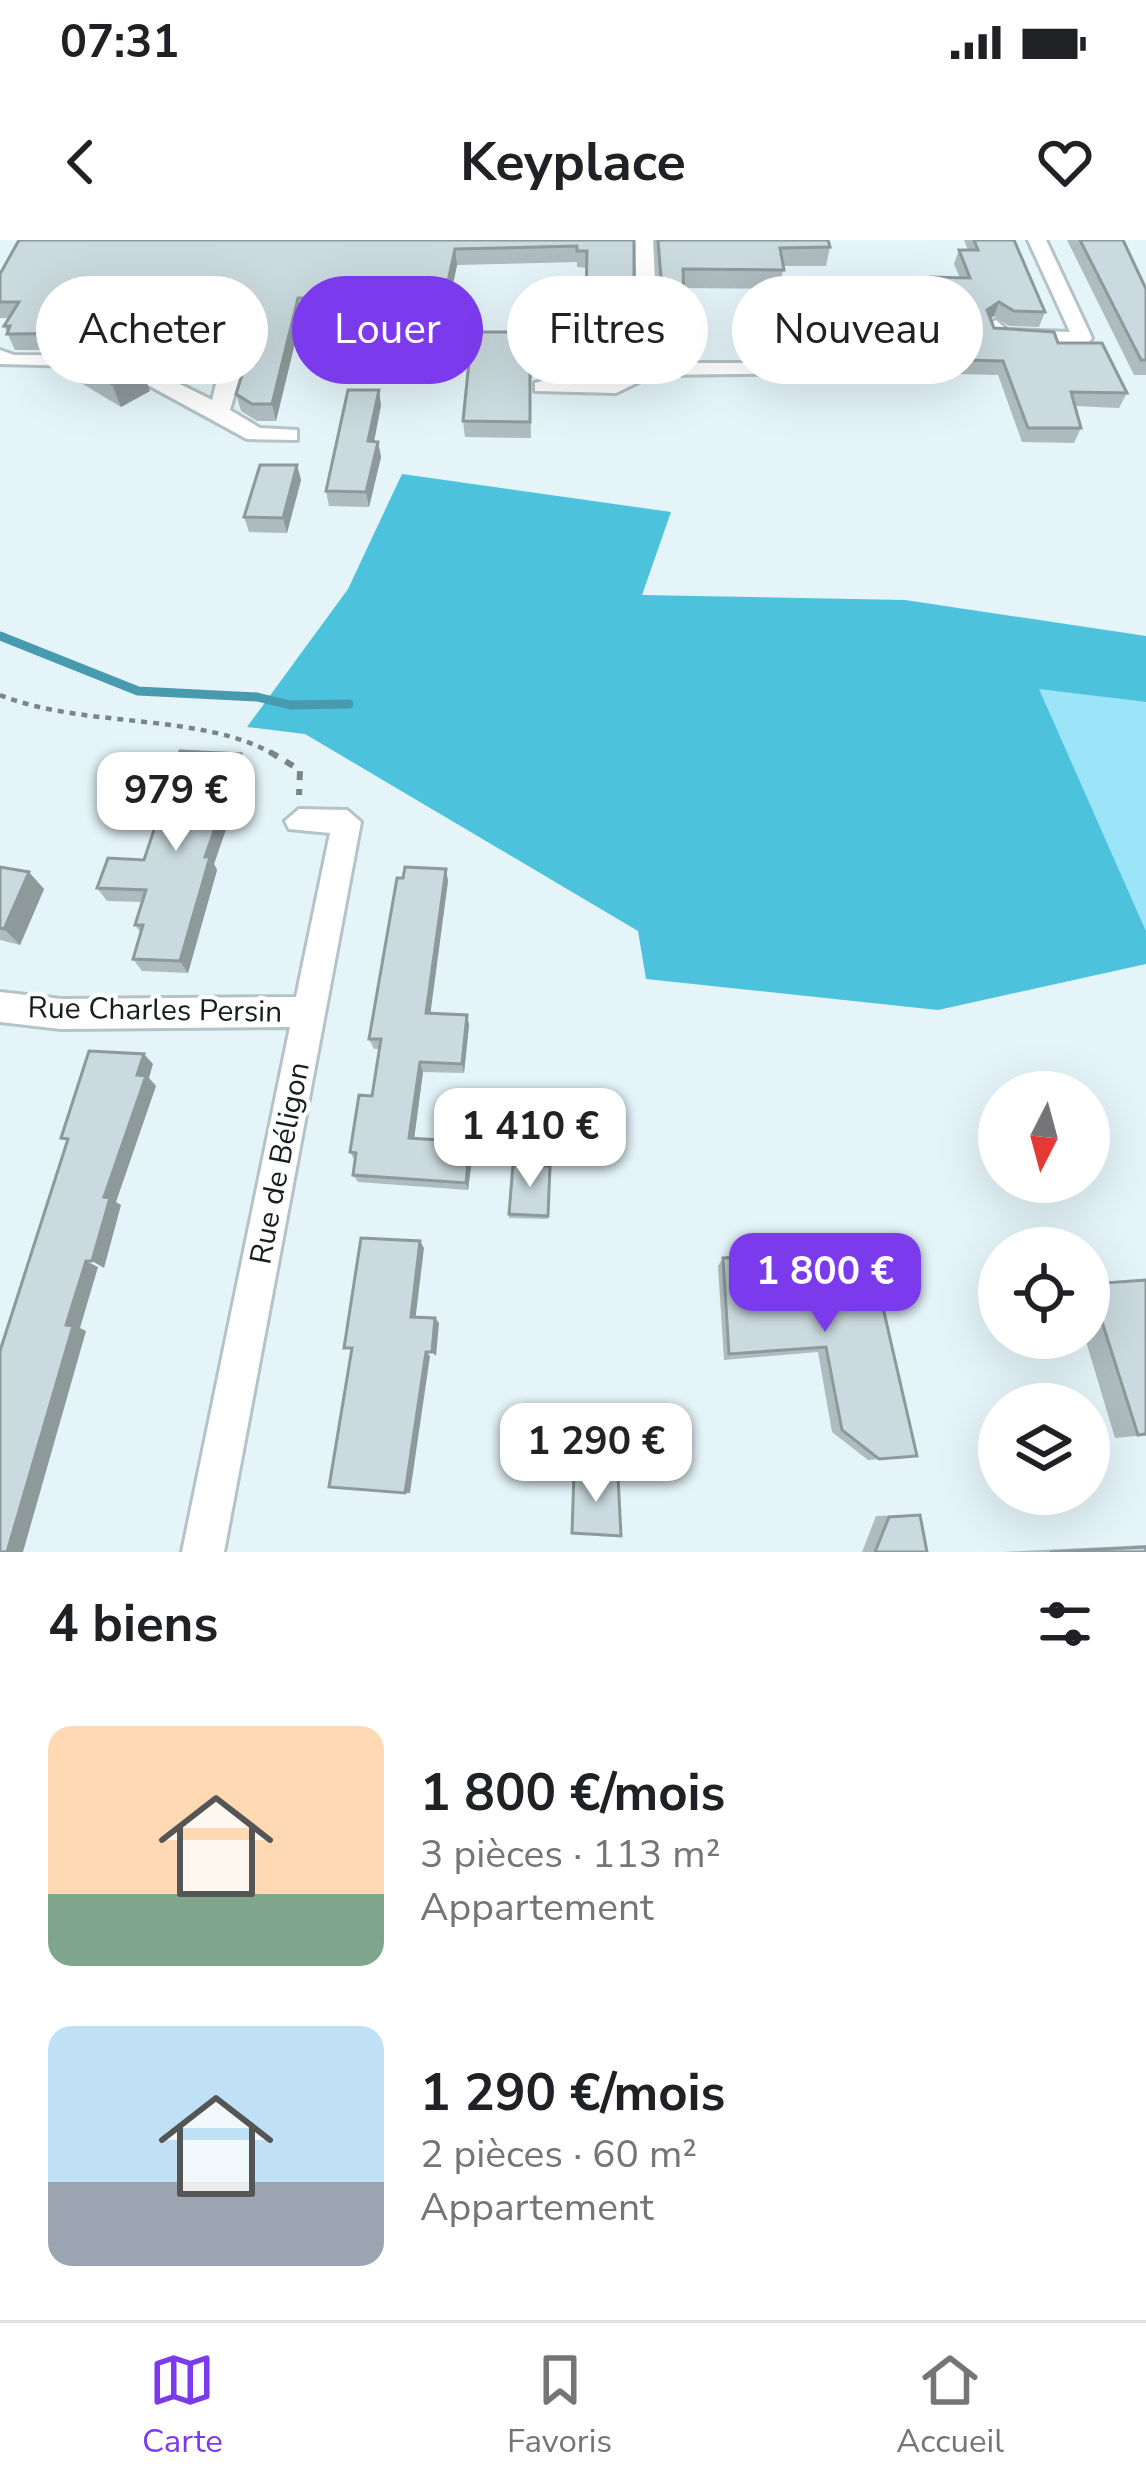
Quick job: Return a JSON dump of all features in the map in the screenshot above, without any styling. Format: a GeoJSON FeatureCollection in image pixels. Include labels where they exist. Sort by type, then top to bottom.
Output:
{"type":"FeatureCollection","features":[{"type":"Feature","properties":{"kind":"street"},"geometry":{"type":"LineString","coordinates":[[644,240],[645,276]]}},
{"type":"Feature","properties":{"kind":"street"},"geometry":{"type":"LineString","coordinates":[[996,326],[1000,337],[1082,338],[1037,240]]}},
{"type":"Feature","properties":{"kind":"street"},"geometry":{"type":"LineString","coordinates":[[0,356],[36,361]]}},
{"type":"Feature","properties":{"kind":"street"},"geometry":{"type":"LineString","coordinates":[[163,384],[255,434],[289,436]]}},
{"type":"Feature","properties":{"kind":"street"},"geometry":{"type":"LineString","coordinates":[[218,412],[226,384]]}},
{"type":"Feature","properties":{"kind":"street"},"geometry":{"type":"LineString","coordinates":[[542,387],[622,384]]}},
{"type":"Feature","properties":{"kind":"street","name":"Rue de Béligon"},"geometry":{"type":"LineString","coordinates":[[203,1552],[347,822],[299,821]]}},
{"type":"Feature","properties":{"kind":"street","name":"Rue Charles Persin"},"geometry":{"type":"LineString","coordinates":[[0,1007],[61,1013],[310,1012]]}},
{"type":"Feature","properties":{"kind":"path"},"geometry":{"type":"LineString","coordinates":[[0,695],[65,717],[159,725],[274,750],[300,770],[299,821]]}},
{"type":"Feature","properties":{"kind":"shaded area"},"geometry":{"type":"Polygon","coordinates":[[[402,474],[671,512],[642,595],[905,600],[1146,636],[1146,702],[1039,689],[1146,931],[1146,964],[938,1010],[646,979],[638,931],[305,734],[247,727],[348,589],[402,474]]]}},
{"type":"Feature","properties":{"kind":"shaded area"},"geometry":{"type":"Polygon","coordinates":[[[1038,688],[1146,702],[1146,931],[1038,688]]]}},
{"type":"Feature","properties":{"kind":"building"},"geometry":{"type":"Polygon","coordinates":[[[19,240],[634,240],[634,276],[586,276],[587,251],[577,251],[577,246],[455,249],[449,276],[292,276],[292,322],[272,404],[252,404],[236,394],[239,384],[268,384],[268,276],[36,276],[36,334],[7,334],[10,326],[4,326],[19,302],[0,302],[0,274],[19,240]]]}},
{"type":"Feature","properties":{"kind":"building"},"geometry":{"type":"Polygon","coordinates":[[[658,240],[828,240],[830,247],[780,248],[784,270],[683,269],[683,276],[661,276],[658,240]]]}},
{"type":"Feature","properties":{"kind":"building"},"geometry":{"type":"Polygon","coordinates":[[[974,240],[1014,240],[1045,312],[1014,311],[999,302],[987,310],[994,328],[1054,332],[1058,343],[1102,343],[1127,393],[1071,392],[1081,428],[1028,428],[1003,361],[983,361],[983,276],[969,276],[959,250],[978,250],[974,240]]]}},
{"type":"Feature","properties":{"kind":"building"},"geometry":{"type":"Polygon","coordinates":[[[1080,240],[1123,240],[1146,289],[1146,360],[1141,360],[1080,240]]]}},
{"type":"Feature","properties":{"kind":"building"},"geometry":{"type":"Polygon","coordinates":[[[483,332],[507,332],[507,384],[530,384],[530,422],[463,421],[467,384],[483,384],[483,332]]]}},
{"type":"Feature","properties":{"kind":"building"},"geometry":{"type":"Polygon","coordinates":[[[348,390],[379,390],[368,441],[378,442],[366,492],[326,491],[348,390]]]}},
{"type":"Feature","properties":{"kind":"building"},"geometry":{"type":"Polygon","coordinates":[[[260,465],[297,465],[283,518],[244,517],[260,465]]]}},
{"type":"Feature","properties":{"kind":"building"},"geometry":{"type":"Polygon","coordinates":[[[180,751],[241,754],[205,857],[210,857],[180,961],[133,959],[143,925],[135,925],[146,890],[97,888],[108,858],[144,860],[180,751]]]}},
{"type":"Feature","properties":{"kind":"building"},"geometry":{"type":"Polygon","coordinates":[[[0,867],[29,872],[4,929],[0,928],[0,867]]]}},
{"type":"Feature","properties":{"kind":"building"},"geometry":{"type":"Polygon","coordinates":[[[405,867],[446,869],[426,1013],[467,1015],[462,1064],[420,1062],[409,1138],[470,1142],[466,1183],[353,1175],[356,1153],[350,1152],[359,1095],[372,1096],[381,1039],[369,1039],[397,878],[403,878],[405,867]]]}},
{"type":"Feature","properties":{"kind":"building"},"geometry":{"type":"Polygon","coordinates":[[[89,1051],[144,1054],[137,1075],[146,1076],[104,1197],[110,1198],[92,1261],[86,1261],[66,1325],[73,1326],[7,1552],[0,1552],[0,1351],[68,1139],[61,1138],[89,1051]]]}},
{"type":"Feature","properties":{"kind":"building"},"geometry":{"type":"Polygon","coordinates":[[[513,1165],[550,1166],[548,1216],[509,1214],[513,1165]]]}},
{"type":"Feature","properties":{"kind":"building"},"geometry":{"type":"Polygon","coordinates":[[[361,1238],[420,1241],[411,1317],[435,1318],[405,1493],[329,1487],[352,1348],[344,1348],[361,1238]]]}},
{"type":"Feature","properties":{"kind":"building"},"geometry":{"type":"Polygon","coordinates":[[[863,1250],[874,1300],[881,1299],[917,1456],[879,1459],[842,1430],[826,1347],[729,1354],[723,1258],[863,1250]]]}},
{"type":"Feature","properties":{"kind":"building"},"geometry":{"type":"Polygon","coordinates":[[[1146,1280],[1146,1434],[1138,1435],[1110,1347],[1110,1283],[1146,1280]]]}},
{"type":"Feature","properties":{"kind":"building"},"geometry":{"type":"Polygon","coordinates":[[[574,1473],[618,1476],[621,1536],[572,1533],[574,1473]]]}},
{"type":"Feature","properties":{"kind":"building"},"geometry":{"type":"Polygon","coordinates":[[[920,1515],[927,1552],[875,1552],[889,1517],[920,1515]]]}},
{"type":"Feature","properties":{"kind":"building"},"geometry":{"type":"Polygon","coordinates":[[[1146,1547],[1146,1552],[1050,1552],[1146,1547]]]}},
{"type":"Feature","properties":{"kind":"waterway"},"geometry":{"type":"LineString","coordinates":[[0,636],[138,691],[257,697],[290,705],[349,704]]}}]}
